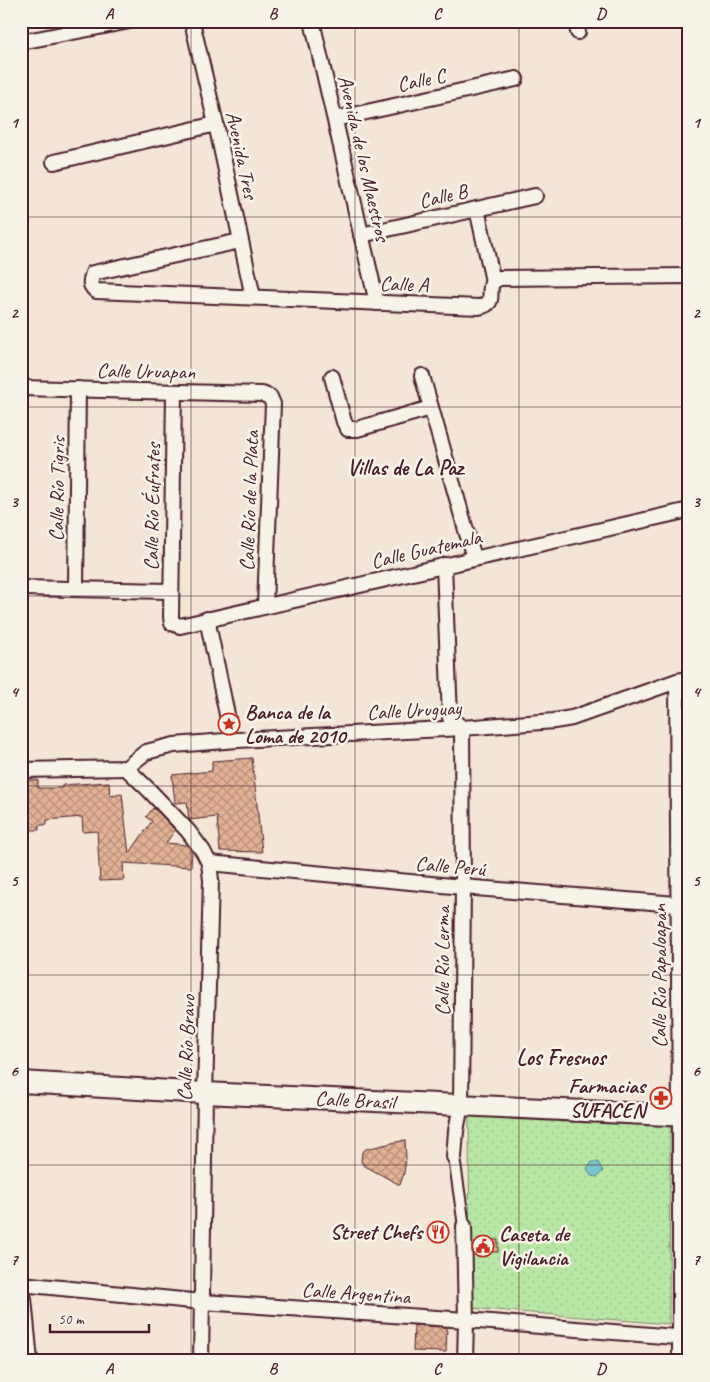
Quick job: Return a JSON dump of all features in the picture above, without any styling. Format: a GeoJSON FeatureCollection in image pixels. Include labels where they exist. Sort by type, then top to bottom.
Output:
{"type":"FeatureCollection","features":[{"type":"Feature","properties":{"kind":"main road","name":"Calle Brasil"},"geometry":{"type":"LineString","coordinates":[[21,1082],[205,1093],[684,1116]]}},
{"type":"Feature","properties":{"kind":"main road"},"geometry":{"type":"LineString","coordinates":[[21,1299],[27,1361]]}},
{"type":"Feature","properties":{"kind":"street"},"geometry":{"type":"LineString","coordinates":[[21,42],[130,21]]}},
{"type":"Feature","properties":{"kind":"street","name":"Avenida Tres"},"geometry":{"type":"LineString","coordinates":[[194,21],[193,26],[253,297]]}},
{"type":"Feature","properties":{"kind":"street","name":"Avenida de los Maestros"},"geometry":{"type":"LineString","coordinates":[[312,21],[377,303]]}},
{"type":"Feature","properties":{"kind":"street","name":"Calle C"},"geometry":{"type":"LineString","coordinates":[[335,119],[516,79]]}},
{"type":"Feature","properties":{"kind":"street"},"geometry":{"type":"LineString","coordinates":[[54,162],[216,124]]}},
{"type":"Feature","properties":{"kind":"street","name":"Calle B"},"geometry":{"type":"LineString","coordinates":[[361,235],[534,196]]}},
{"type":"Feature","properties":{"kind":"street"},"geometry":{"type":"LineString","coordinates":[[478,208],[493,281],[500,278],[689,276]]}},
{"type":"Feature","properties":{"kind":"street","name":"Calle A"},"geometry":{"type":"LineString","coordinates":[[240,241],[93,273],[90,282],[91,287],[96,291],[479,307],[486,305],[491,299],[490,285],[493,281]]}},
{"type":"Feature","properties":{"kind":"street"},"geometry":{"type":"LineString","coordinates":[[422,376],[474,558]]}},
{"type":"Feature","properties":{"kind":"street"},"geometry":{"type":"LineString","coordinates":[[332,377],[344,422],[348,429],[357,429],[431,408]]}},
{"type":"Feature","properties":{"kind":"street","name":"Calle Uruapan"},"geometry":{"type":"LineString","coordinates":[[21,388],[262,394],[270,397]]}},
{"type":"Feature","properties":{"kind":"street","name":"Calle Río Tigris"},"geometry":{"type":"LineString","coordinates":[[76,588],[78,389]]}},
{"type":"Feature","properties":{"kind":"street","name":"Calle Río Éufrates"},"geometry":{"type":"LineString","coordinates":[[172,623],[170,591],[174,392]]}},
{"type":"Feature","properties":{"kind":"street","name":"Calle Río de la Plata"},"geometry":{"type":"LineString","coordinates":[[266,606],[273,404],[270,397]]}},
{"type":"Feature","properties":{"kind":"street","name":"Calle Guatemala"},"geometry":{"type":"LineString","coordinates":[[172,623],[180,626],[689,510]]}},
{"type":"Feature","properties":{"kind":"street"},"geometry":{"type":"LineString","coordinates":[[444,565],[450,718],[462,728]]}},
{"type":"Feature","properties":{"kind":"street"},"geometry":{"type":"LineString","coordinates":[[21,588],[170,591]]}},
{"type":"Feature","properties":{"kind":"street"},"geometry":{"type":"LineString","coordinates":[[207,619],[229,724]]}},
{"type":"Feature","properties":{"kind":"street","name":"Calle Uruguay"},"geometry":{"type":"LineString","coordinates":[[126,768],[146,752],[174,745],[554,721],[572,718],[683,680]]}},
{"type":"Feature","properties":{"kind":"street","name":"Calle Río Papaloapan"},"geometry":{"type":"LineString","coordinates":[[680,1361],[684,1338],[683,680]]}},
{"type":"Feature","properties":{"kind":"street","name":"Calle Río Lerma"},"geometry":{"type":"LineString","coordinates":[[462,728],[461,1105],[454,1157],[464,1226],[465,1361]]}},
{"type":"Feature","properties":{"kind":"street"},"geometry":{"type":"LineString","coordinates":[[21,770],[126,768]]}},
{"type":"Feature","properties":{"kind":"street","name":"Calle Río Bravo"},"geometry":{"type":"LineString","coordinates":[[126,768],[188,831],[203,851],[208,863],[211,888],[205,1093],[201,1361]]}},
{"type":"Feature","properties":{"kind":"street","name":"Calle Perú"},"geometry":{"type":"LineString","coordinates":[[208,863],[462,887],[684,905]]}},
{"type":"Feature","properties":{"kind":"street","name":"Calle Argentina"},"geometry":{"type":"LineString","coordinates":[[21,1284],[202,1302],[466,1320],[684,1338]]}},
{"type":"Feature","properties":{"kind":"green space"},"geometry":{"type":"Polygon","coordinates":[[[469,1113],[670,1124],[669,1324],[470,1308],[469,1113]]]}},
{"type":"Feature","properties":{"kind":"water"},"geometry":{"type":"Polygon","coordinates":[[[592,1162],[598,1162],[603,1171],[597,1177],[591,1176],[587,1169],[592,1162]]]}},
{"type":"Feature","properties":{"kind":"building"},"geometry":{"type":"Polygon","coordinates":[[[252,758],[262,852],[220,851],[217,817],[189,820],[187,802],[175,803],[172,775],[212,771],[212,761],[252,758]]]}},
{"type":"Feature","properties":{"kind":"building"},"geometry":{"type":"Polygon","coordinates":[[[21,780],[38,780],[38,788],[62,788],[62,785],[109,782],[110,796],[122,794],[129,854],[152,821],[146,817],[153,808],[175,830],[166,843],[187,845],[192,850],[191,867],[123,863],[124,880],[100,881],[97,831],[83,832],[82,817],[47,820],[47,825],[39,825],[39,830],[21,830],[21,780]]]}},
{"type":"Feature","properties":{"kind":"building"},"geometry":{"type":"Polygon","coordinates":[[[405,1140],[406,1159],[400,1185],[363,1165],[361,1161],[362,1152],[366,1149],[405,1140]]]}},
{"type":"Feature","properties":{"kind":"building"},"geometry":{"type":"Polygon","coordinates":[[[478,1240],[498,1240],[498,1252],[478,1251],[478,1240]]]}},
{"type":"Feature","properties":{"kind":"building"},"geometry":{"type":"Polygon","coordinates":[[[414,1325],[447,1327],[446,1352],[413,1351],[414,1325]]]}},
{"type":"Feature","properties":{"kind":"place","name":"Banca de la Loma de 2010"},"geometry":{"type":"Point","coordinates":[229,724]}},
{"type":"Feature","properties":{"kind":"place","name":"Farmacias SUFACEN"},"geometry":{"type":"Point","coordinates":[661,1098]}},
{"type":"Feature","properties":{"kind":"place","name":"Street Chefs"},"geometry":{"type":"Point","coordinates":[438,1232]}},
{"type":"Feature","properties":{"kind":"place","name":"Caseta de Vigilancia"},"geometry":{"type":"Point","coordinates":[483,1246]}},
{"type":"Feature","properties":{"kind":"district","name":"Villas de La Paz"},"geometry":{"type":"Point","coordinates":[405,467]}},
{"type":"Feature","properties":{"kind":"district","name":"Los Fresnos"},"geometry":{"type":"Point","coordinates":[561,1057]}}]}
